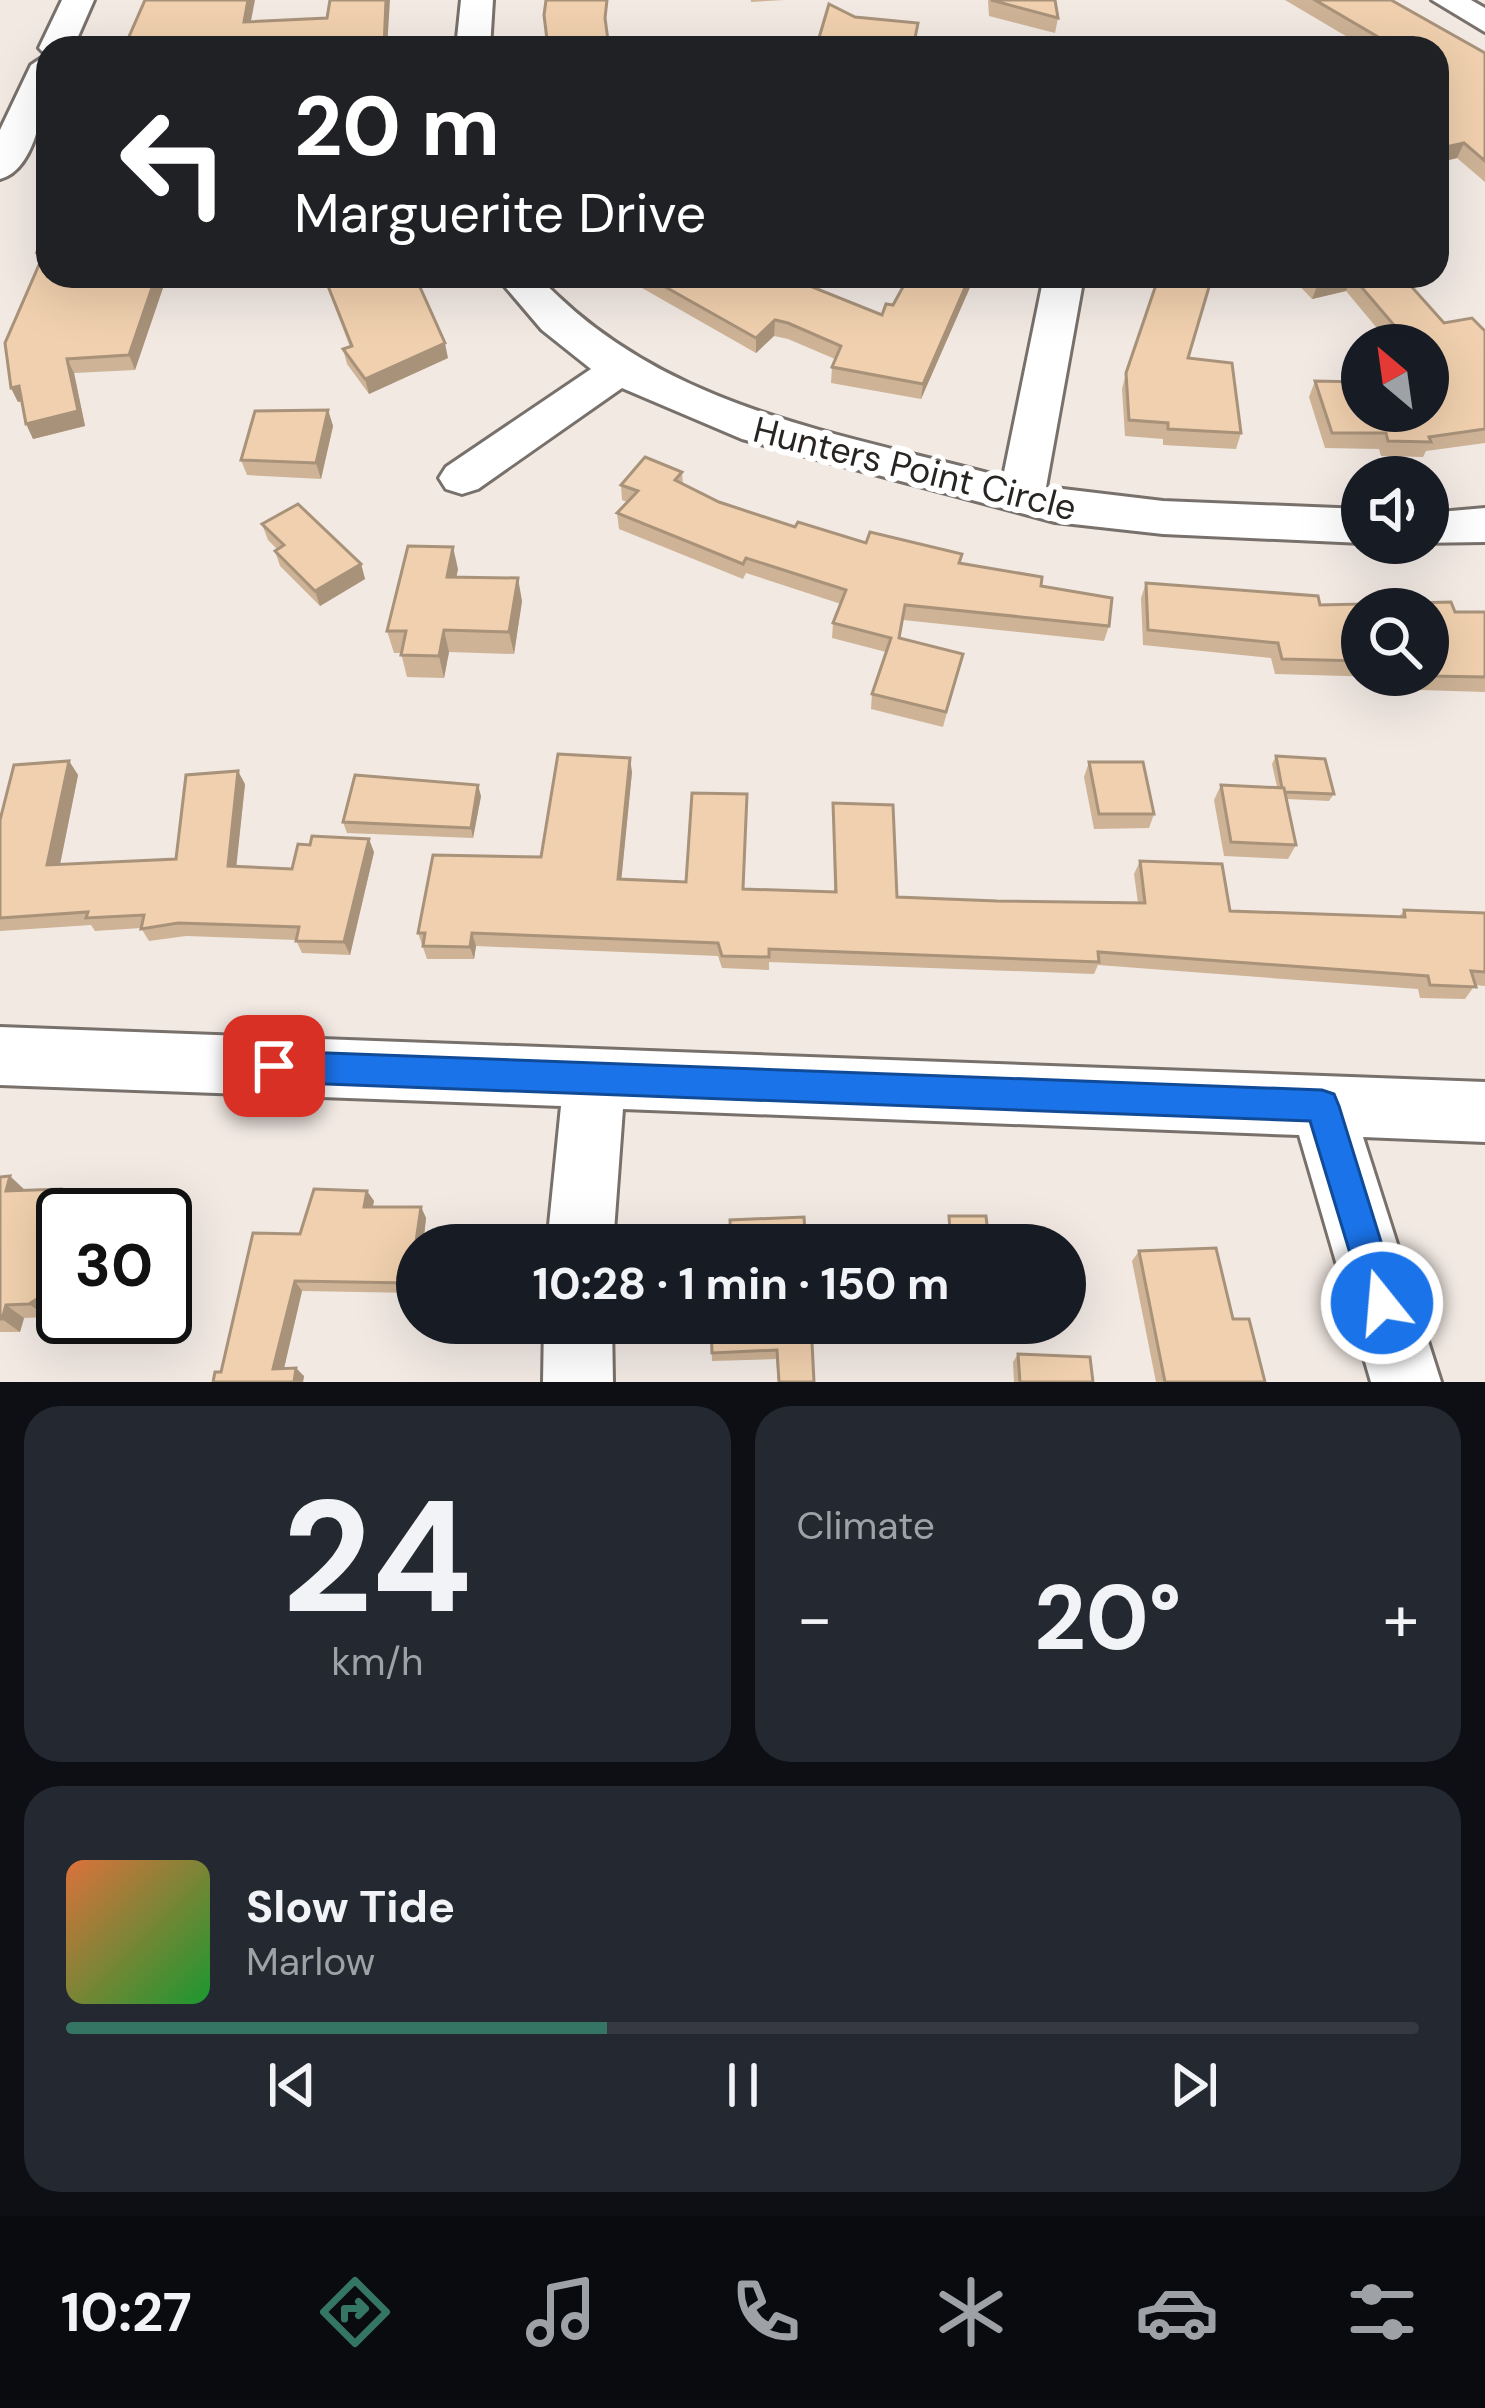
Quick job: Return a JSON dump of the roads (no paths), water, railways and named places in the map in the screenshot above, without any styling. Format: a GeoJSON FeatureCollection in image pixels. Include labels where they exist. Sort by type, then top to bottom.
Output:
{"type":"FeatureCollection","features":[{"type":"Feature","properties":{"kind":"street"},"geometry":{"type":"LineString","coordinates":[[62,36],[79,0]]}},
{"type":"Feature","properties":{"kind":"street"},"geometry":{"type":"LineString","coordinates":[[474,36],[477,0]]}},
{"type":"Feature","properties":{"kind":"street"},"geometry":{"type":"LineString","coordinates":[[1448,0],[1485,22]]}},
{"type":"Feature","properties":{"kind":"street"},"geometry":{"type":"LineString","coordinates":[[0,168],[36,91]]}},
{"type":"Feature","properties":{"kind":"street","name":"Hunters Point Circle"},"geometry":{"type":"LineString","coordinates":[[527,288],[572,337],[618,370],[680,403],[748,428],[1092,512],[1341,525]]}},
{"type":"Feature","properties":{"kind":"street"},"geometry":{"type":"LineString","coordinates":[[1022,495],[1062,288]]}},
{"type":"Feature","properties":{"kind":"street"},"geometry":{"type":"LineString","coordinates":[[462,478],[618,370]]}},
{"type":"Feature","properties":{"kind":"street"},"geometry":{"type":"LineString","coordinates":[[1449,528],[1485,525]]}},
{"type":"Feature","properties":{"kind":"street"},"geometry":{"type":"LineString","coordinates":[[0,1056],[1485,1112]]}},
{"type":"Feature","properties":{"kind":"street"},"geometry":{"type":"LineString","coordinates":[[582,1224],[594,1078]]}},
{"type":"Feature","properties":{"kind":"street"},"geometry":{"type":"LineString","coordinates":[[1322,1106],[1406,1382]]}},
{"type":"Feature","properties":{"kind":"street"},"geometry":{"type":"LineString","coordinates":[[578,1344],[578,1382]]}}]}
